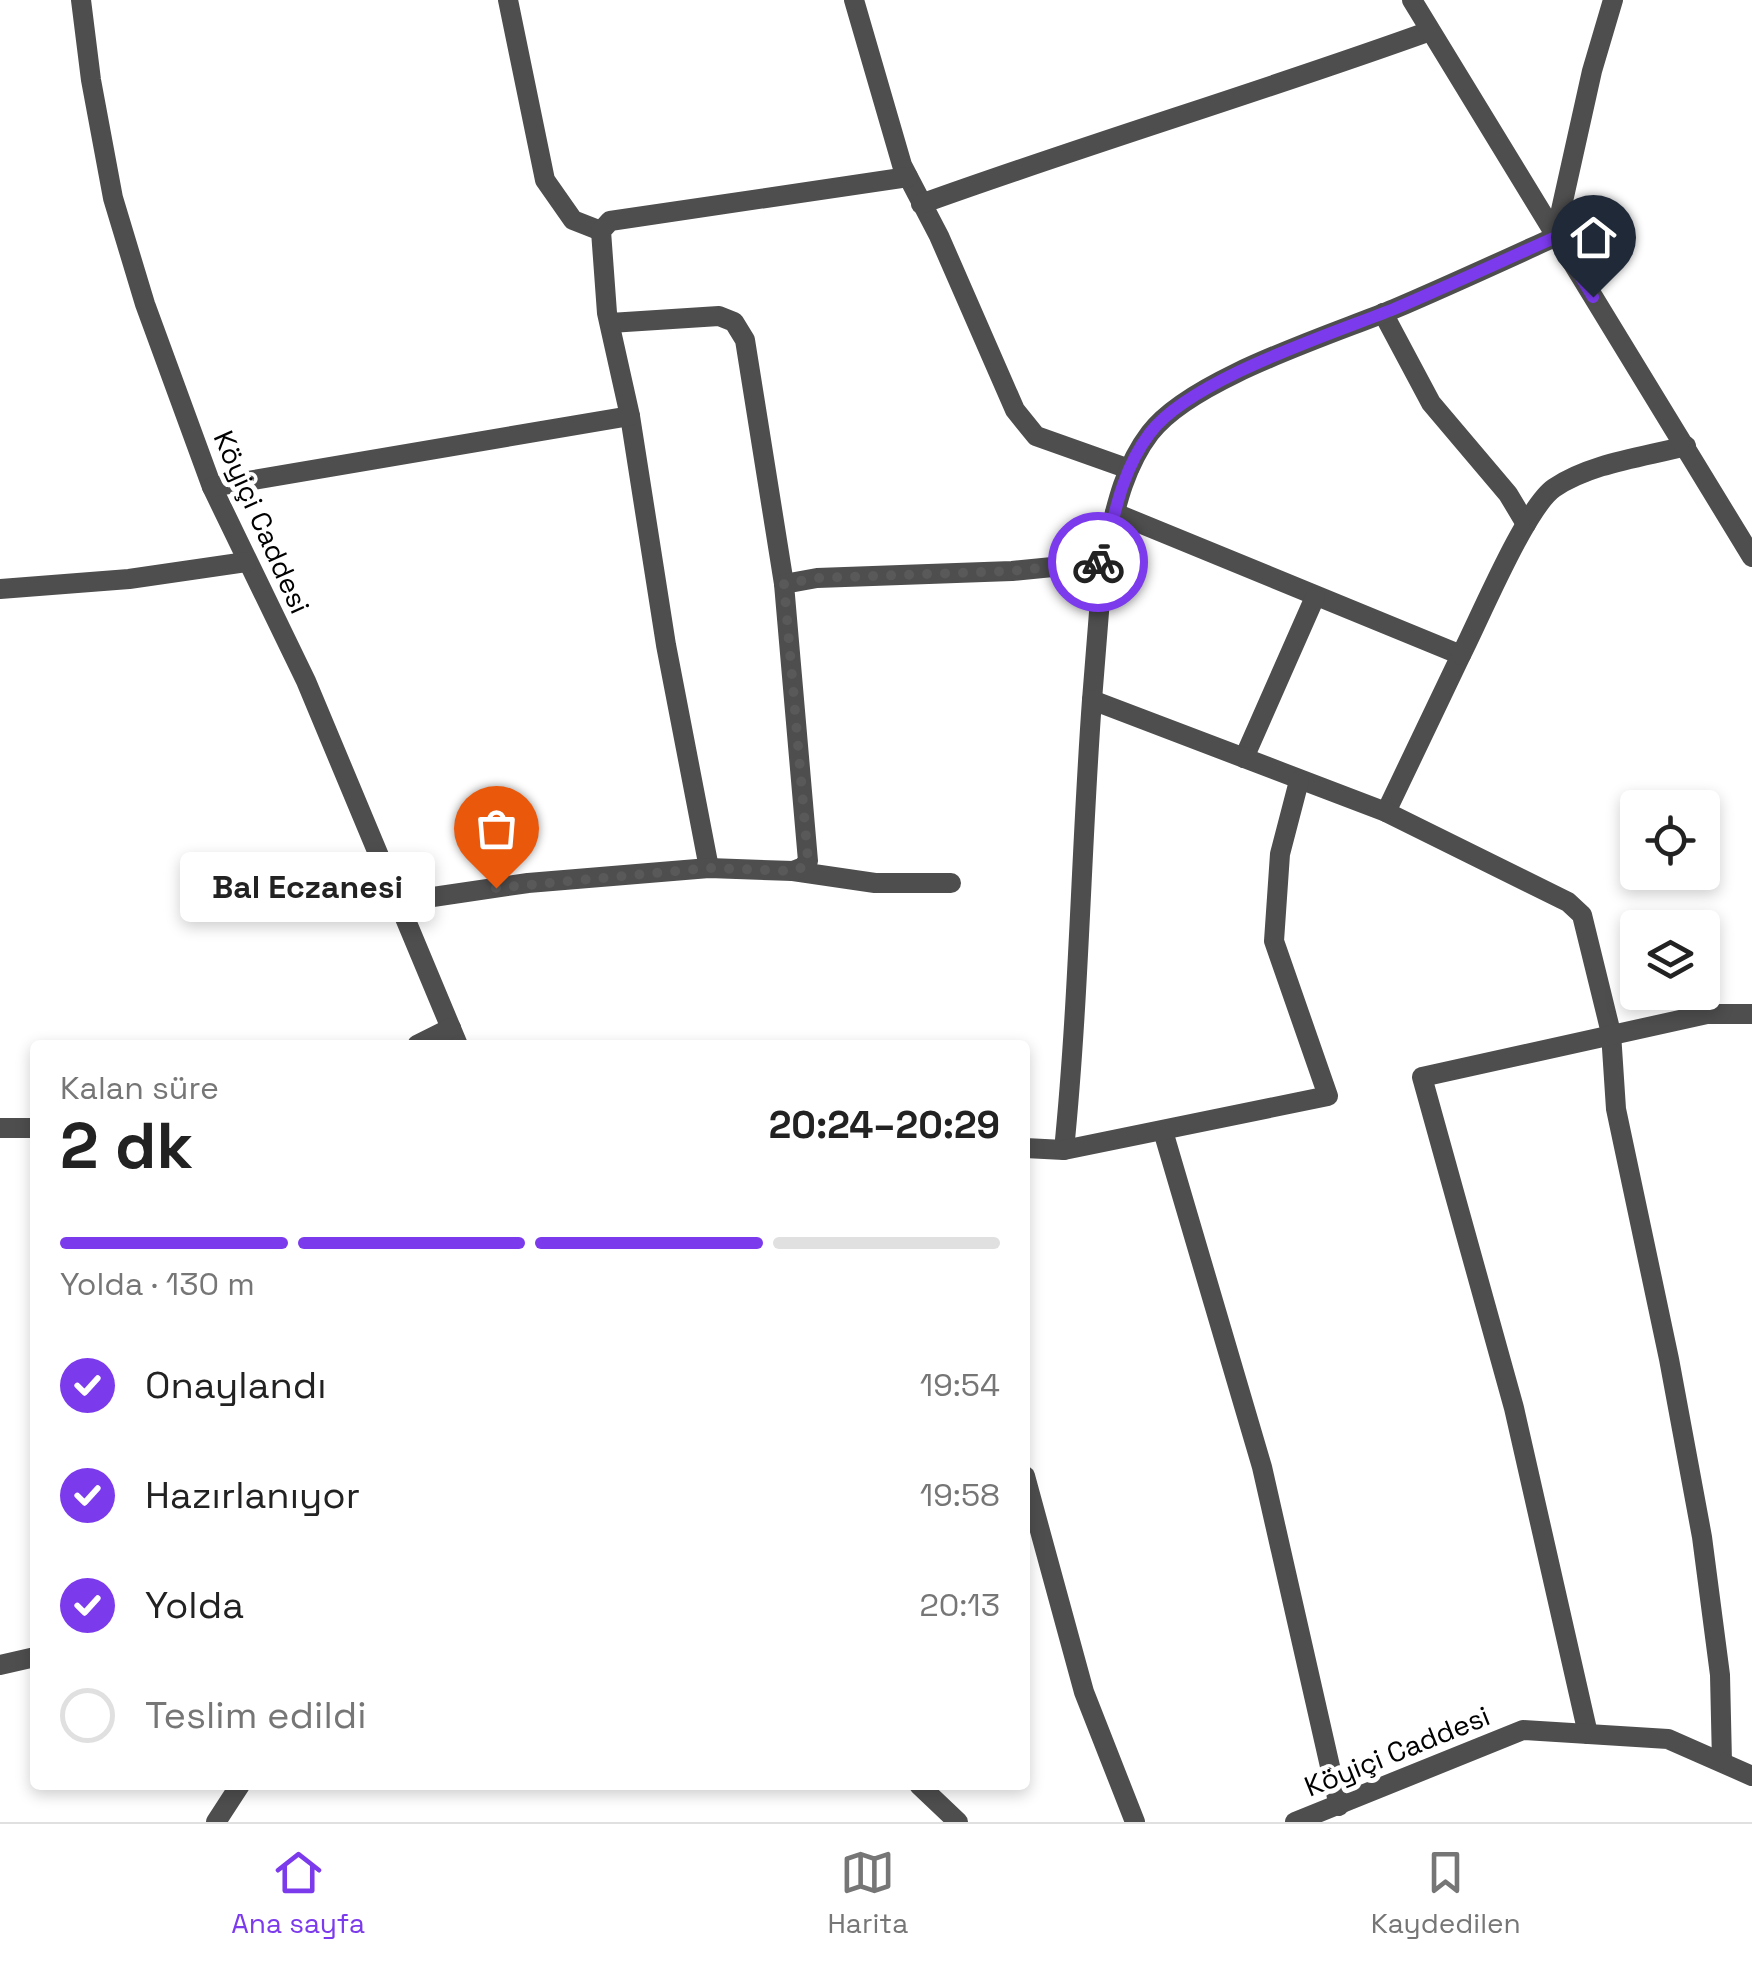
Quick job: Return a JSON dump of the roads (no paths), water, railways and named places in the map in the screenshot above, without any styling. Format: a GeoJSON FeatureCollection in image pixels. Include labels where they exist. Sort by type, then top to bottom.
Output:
{"type":"FeatureCollection","features":[{"type":"Feature","properties":{"kind":"street","name":"Köyiçi Caddesi"},"geometry":{"type":"LineString","coordinates":[[81,0],[91,80],[114,198],[145,304],[212,487],[306,681],[454,1036]]}},
{"type":"Feature","properties":{"kind":"street"},"geometry":{"type":"LineString","coordinates":[[508,0],[545,180],[572,220],[601,230]]}},
{"type":"Feature","properties":{"kind":"street"},"geometry":{"type":"LineString","coordinates":[[854,0],[908,177],[939,236],[1015,410],[1036,436],[1129,469]]}},
{"type":"Feature","properties":{"kind":"street"},"geometry":{"type":"LineString","coordinates":[[1412,0],[1752,558]]}},
{"type":"Feature","properties":{"kind":"street"},"geometry":{"type":"LineString","coordinates":[[1556,237],[1592,71],[1612,0]]}},
{"type":"Feature","properties":{"kind":"street"},"geometry":{"type":"LineString","coordinates":[[921,204],[1430,31]]}},
{"type":"Feature","properties":{"kind":"street"},"geometry":{"type":"LineString","coordinates":[[601,230],[610,221],[908,177]]}},
{"type":"Feature","properties":{"kind":"street"},"geometry":{"type":"LineString","coordinates":[[601,230],[610,323],[630,416],[666,645],[709,868]]}},
{"type":"Feature","properties":{"kind":"street"},"geometry":{"type":"LineString","coordinates":[[1064,1150],[1072,1066],[1082,828],[1103,562],[1123,479],[1150,433],[1183,400],[1302,344],[1556,237]]}},
{"type":"Feature","properties":{"kind":"street"},"geometry":{"type":"LineString","coordinates":[[1383,313],[1431,403],[1508,494],[1526,524]]}},
{"type":"Feature","properties":{"kind":"street"},"geometry":{"type":"LineString","coordinates":[[610,323],[719,316],[734,322],[745,340],[784,584],[808,860],[792,871]]}},
{"type":"Feature","properties":{"kind":"street"},"geometry":{"type":"LineString","coordinates":[[212,487],[630,416]]}},
{"type":"Feature","properties":{"kind":"street"},"geometry":{"type":"LineString","coordinates":[[1386,812],[1526,524],[1552,489],[1598,469],[1686,446]]}},
{"type":"Feature","properties":{"kind":"street"},"geometry":{"type":"LineString","coordinates":[[1115,513],[1461,656]]}},
{"type":"Feature","properties":{"kind":"street"},"geometry":{"type":"LineString","coordinates":[[0,589],[129,579],[246,562]]}},
{"type":"Feature","properties":{"kind":"street"},"geometry":{"type":"LineString","coordinates":[[784,584],[817,578],[1012,571],[1103,562]]}},
{"type":"Feature","properties":{"kind":"street"},"geometry":{"type":"LineString","coordinates":[[1244,758],[1316,596]]}},
{"type":"Feature","properties":{"kind":"street"},"geometry":{"type":"LineString","coordinates":[[1092,700],[1386,812],[1568,902],[1582,915],[1611,1033],[1616,1110],[1702,1536],[1720,1674],[1722,1762]]}},
{"type":"Feature","properties":{"kind":"street"},"geometry":{"type":"LineString","coordinates":[[1030,1148],[1064,1150],[1328,1096],[1274,941],[1280,854],[1299,780]]}},
{"type":"Feature","properties":{"kind":"street"},"geometry":{"type":"LineString","coordinates":[[400,902],[528,883],[709,868],[792,871],[875,883],[951,883]]}},
{"type":"Feature","properties":{"kind":"street"},"geometry":{"type":"LineString","coordinates":[[1588,1734],[1514,1408],[1422,1076],[1707,1014],[1752,1014]]}},
{"type":"Feature","properties":{"kind":"street"},"geometry":{"type":"LineString","coordinates":[[0,1128],[30,1128]]}},
{"type":"Feature","properties":{"kind":"street"},"geometry":{"type":"LineString","coordinates":[[1163,1131],[1262,1467],[1339,1806]]}},
{"type":"Feature","properties":{"kind":"street"},"geometry":{"type":"LineString","coordinates":[[1030,1494],[1084,1692],[1135,1822]]}},
{"type":"Feature","properties":{"kind":"street"},"geometry":{"type":"LineString","coordinates":[[0,1666],[30,1658]]}},
{"type":"Feature","properties":{"kind":"street","name":"Köyiçi Caddesi"},"geometry":{"type":"LineString","coordinates":[[1295,1822],[1523,1730],[1668,1739],[1752,1776]]}},
{"type":"Feature","properties":{"kind":"street"},"geometry":{"type":"LineString","coordinates":[[216,1822],[237,1790]]}},
{"type":"Feature","properties":{"kind":"street"},"geometry":{"type":"LineString","coordinates":[[924,1790],[958,1822]]}},
{"type":"Feature","properties":{"kind":"place","name":"Bal Eczanesi"},"geometry":{"type":"Point","coordinates":[496,888]}}]}
